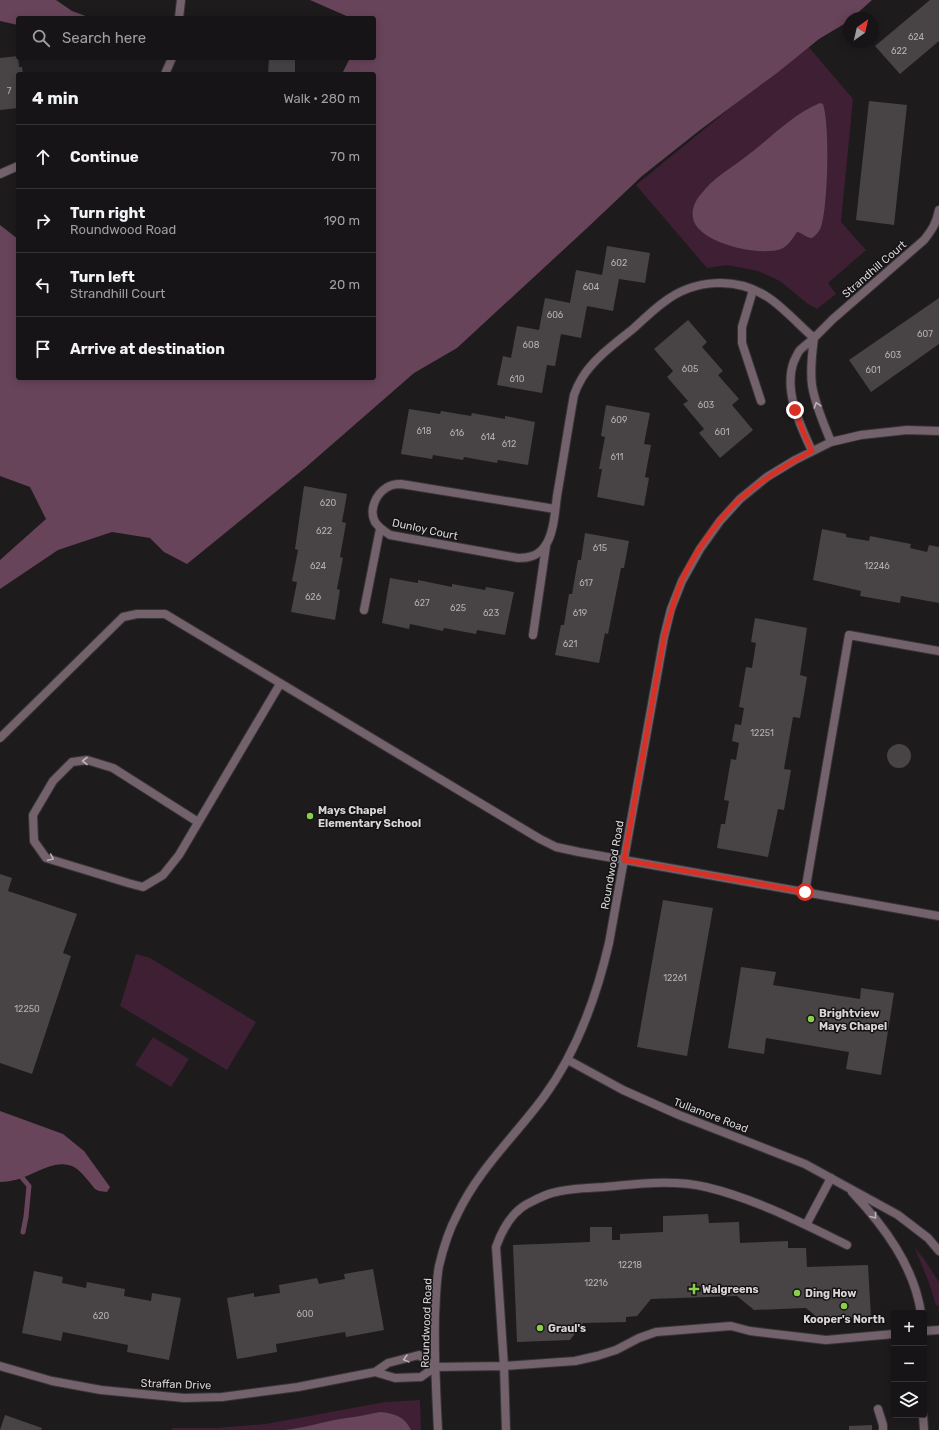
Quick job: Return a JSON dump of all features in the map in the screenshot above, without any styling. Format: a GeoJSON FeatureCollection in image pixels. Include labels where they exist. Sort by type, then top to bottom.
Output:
{"type":"FeatureCollection","features":[{"type":"Feature","properties":{"kind":"street"},"geometry":{"type":"LineString","coordinates":[[179,16],[181,0]]}},
{"type":"Feature","properties":{"kind":"street"},"geometry":{"type":"LineString","coordinates":[[166,72],[171,60]]}},
{"type":"Feature","properties":{"kind":"street"},"geometry":{"type":"LineString","coordinates":[[0,174],[16,167]]}},
{"type":"Feature","properties":{"kind":"street","name":"Strandhill Court"},"geometry":{"type":"LineString","coordinates":[[812,451],[795,410],[792,393],[791,378],[793,365],[798,351],[924,240],[933,229],[937,221],[939,210]]}},
{"type":"Feature","properties":{"kind":"street"},"geometry":{"type":"LineString","coordinates":[[533,635],[546,546],[550,537],[574,395],[581,378],[593,362],[665,302],[687,289],[705,284],[718,283],[736,284],[769,298],[814,338],[812,384],[816,402],[831,442]]}},
{"type":"Feature","properties":{"kind":"street"},"geometry":{"type":"LineString","coordinates":[[753,290],[742,327],[742,343],[761,401]]}},
{"type":"Feature","properties":{"kind":"street","name":"Roundwood Road"},"geometry":{"type":"LineString","coordinates":[[438,1430],[435,1367],[436,1300],[439,1267],[456,1215],[471,1187],[543,1098],[568,1060],[589,1014],[602,976],[609,943],[664,637],[671,609],[682,581],[700,548],[720,521],[740,499],[767,478],[812,451],[831,442],[861,435],[907,430],[939,431]]}},
{"type":"Feature","properties":{"kind":"street","name":"Dunloy Court"},"geometry":{"type":"LineString","coordinates":[[546,546],[539,553],[528,558],[518,558],[390,535],[380,529],[374,521],[372,512],[374,504],[386,488],[401,484],[555,509]]}},
{"type":"Feature","properties":{"kind":"street"},"geometry":{"type":"LineString","coordinates":[[364,610],[380,529]]}},
{"type":"Feature","properties":{"kind":"street"},"geometry":{"type":"LineString","coordinates":[[0,738],[122,617],[137,614],[165,614],[540,839],[556,847],[939,916]]}},
{"type":"Feature","properties":{"kind":"street"},"geometry":{"type":"LineString","coordinates":[[805,892],[848,635],[939,651]]}},
{"type":"Feature","properties":{"kind":"street"},"geometry":{"type":"LineString","coordinates":[[198,822],[113,768],[87,760],[72,762],[53,781],[33,815],[34,840],[46,858],[143,887],[163,875],[179,855],[280,684]]}},
{"type":"Feature","properties":{"kind":"street","name":"Tullamore Road"},"geometry":{"type":"LineString","coordinates":[[568,1060],[630,1093],[679,1115],[805,1164],[898,1215],[928,1238],[939,1251]]}},
{"type":"Feature","properties":{"kind":"street"},"geometry":{"type":"LineString","coordinates":[[806,1225],[830,1178]]}},
{"type":"Feature","properties":{"kind":"street"},"geometry":{"type":"LineString","coordinates":[[506,1430],[504,1366],[496,1247],[502,1232],[511,1218],[526,1204],[552,1193],[572,1189],[669,1182],[727,1192],[782,1213],[847,1245]]}},
{"type":"Feature","properties":{"kind":"street","name":"Tullamore Road"},"geometry":{"type":"LineString","coordinates":[[848,1187],[869,1210],[902,1256],[914,1285],[920,1310]]}},
{"type":"Feature","properties":{"kind":"street"},"geometry":{"type":"LineString","coordinates":[[435,1367],[504,1366],[575,1361],[616,1350],[639,1338],[656,1332],[732,1326],[750,1331],[826,1340],[891,1334]]}},
{"type":"Feature","properties":{"kind":"street"},"geometry":{"type":"LineString","coordinates":[[927,1331],[939,1330]]}},
{"type":"Feature","properties":{"kind":"street","name":"Straffan Drive"},"geometry":{"type":"LineString","coordinates":[[0,1366],[52,1381],[100,1390],[184,1398],[222,1397],[262,1393],[298,1387],[375,1372],[388,1363],[419,1355],[435,1367],[421,1377],[395,1378],[375,1372]]}},
{"type":"Feature","properties":{"kind":"street"},"geometry":{"type":"LineString","coordinates":[[878,1409],[883,1430]]}},
{"type":"Feature","properties":{"kind":"street"},"geometry":{"type":"LineString","coordinates":[[924,1418],[924,1430]]}},
{"type":"Feature","properties":{"kind":"shaded area"},"geometry":{"type":"Polygon","coordinates":[[[0,0],[56,0],[72,11],[86,16],[16,16],[16,25],[0,21],[0,0]]]}},
{"type":"Feature","properties":{"kind":"shaded area"},"geometry":{"type":"Polygon","coordinates":[[[310,0],[872,0],[859,12],[843,12],[843,25],[819,39],[642,176],[457,348],[414,373],[305,468],[187,564],[164,552],[150,538],[112,532],[58,550],[0,589],[0,560],[46,519],[30,487],[0,476],[0,225],[16,237],[16,380],[376,380],[376,72],[343,72],[349,60],[376,60],[376,16],[346,16],[310,0]]]}},
{"type":"Feature","properties":{"kind":"shaded area"},"geometry":{"type":"Polygon","coordinates":[[[807,45],[853,99],[841,222],[866,250],[828,283],[836,294],[817,309],[808,304],[780,281],[758,271],[727,265],[707,268],[636,185],[807,45]]]}},
{"type":"Feature","properties":{"kind":"shaded area"},"geometry":{"type":"Polygon","coordinates":[[[820,103],[823,104],[827,129],[827,184],[821,227],[816,235],[810,238],[797,232],[784,248],[771,251],[759,251],[731,246],[705,235],[697,227],[693,218],[693,208],[694,204],[706,188],[790,121],[809,108],[820,103]]]}},
{"type":"Feature","properties":{"kind":"shaded area"},"geometry":{"type":"Polygon","coordinates":[[[136,954],[150,958],[256,1022],[227,1070],[120,1006],[136,954]]]}},
{"type":"Feature","properties":{"kind":"shaded area"},"geometry":{"type":"Polygon","coordinates":[[[153,1037],[189,1059],[171,1087],[135,1065],[153,1037]]]}},
{"type":"Feature","properties":{"kind":"shaded area"},"geometry":{"type":"Polygon","coordinates":[[[0,1111],[63,1134],[84,1151],[110,1187],[107,1192],[95,1189],[74,1167],[59,1164],[44,1168],[22,1178],[0,1182],[0,1111]]]}},
{"type":"Feature","properties":{"kind":"shaded area"},"geometry":{"type":"Polygon","coordinates":[[[915,1248],[939,1282],[939,1306],[936,1305],[915,1248]]]}},
{"type":"Feature","properties":{"kind":"shaded area"},"geometry":{"type":"Polygon","coordinates":[[[420,1400],[421,1430],[172,1430],[172,1428],[216,1428],[266,1424],[385,1402],[420,1400]]]}},
{"type":"Feature","properties":{"kind":"shaded area"},"geometry":{"type":"Polygon","coordinates":[[[380,1412],[398,1416],[406,1422],[411,1430],[285,1430],[333,1420],[380,1412]]]}},
{"type":"Feature","properties":{"kind":"building"},"geometry":{"type":"Polygon","coordinates":[[[930,0],[939,0],[939,41],[900,74],[877,48],[879,48],[879,43],[930,0]]]}},
{"type":"Feature","properties":{"kind":"building"},"geometry":{"type":"Polygon","coordinates":[[[16,56],[16,60],[18,60],[19,67],[22,67],[23,72],[16,72],[16,108],[0,110],[0,58],[16,56]]]}},
{"type":"Feature","properties":{"kind":"building"},"geometry":{"type":"Polygon","coordinates":[[[269,60],[295,60],[295,72],[268,72],[269,60]]]}},
{"type":"Feature","properties":{"kind":"building"},"geometry":{"type":"Polygon","coordinates":[[[869,101],[907,105],[894,225],[856,220],[869,101]]]}},
{"type":"Feature","properties":{"kind":"building"},"geometry":{"type":"Polygon","coordinates":[[[607,246],[650,253],[645,283],[619,279],[613,311],[587,306],[581,338],[561,334],[555,366],[547,365],[542,393],[497,385],[503,356],[511,358],[517,326],[539,330],[545,298],[570,303],[576,270],[602,275],[607,246]]]}},
{"type":"Feature","properties":{"kind":"building"},"geometry":{"type":"Polygon","coordinates":[[[939,298],[939,344],[871,392],[849,360],[939,298]]]}},
{"type":"Feature","properties":{"kind":"building"},"geometry":{"type":"Polygon","coordinates":[[[688,320],[707,342],[702,347],[723,371],[718,375],[739,399],[732,405],[753,430],[720,458],[699,433],[704,429],[683,404],[688,401],[667,377],[673,371],[654,349],[688,320]]]}},
{"type":"Feature","properties":{"kind":"building"},"geometry":{"type":"Polygon","coordinates":[[[606,405],[650,413],[644,444],[651,445],[645,477],[649,478],[644,506],[597,497],[602,469],[599,469],[605,437],[601,436],[606,405]]]}},
{"type":"Feature","properties":{"kind":"building"},"geometry":{"type":"Polygon","coordinates":[[[409,409],[440,414],[441,411],[471,416],[472,413],[505,419],[505,416],[535,422],[528,465],[498,460],[497,463],[464,457],[463,460],[433,455],[432,459],[401,454],[409,409]]]}},
{"type":"Feature","properties":{"kind":"building"},"geometry":{"type":"Polygon","coordinates":[[[304,486],[347,494],[342,522],[346,523],[340,557],[343,558],[337,589],[340,590],[335,620],[291,612],[297,582],[292,581],[298,550],[295,549],[304,486]]]}},
{"type":"Feature","properties":{"kind":"building"},"geometry":{"type":"Polygon","coordinates":[[[822,529],[846,534],[846,537],[869,541],[870,536],[911,544],[910,548],[927,552],[929,545],[939,547],[939,603],[901,596],[900,603],[860,596],[861,591],[813,580],[822,529]]]}},
{"type":"Feature","properties":{"kind":"building"},"geometry":{"type":"Polygon","coordinates":[[[585,533],[629,541],[624,568],[621,568],[608,634],[605,633],[599,663],[555,655],[561,625],[564,625],[569,594],[572,594],[578,560],[581,560],[585,533]]]}},
{"type":"Feature","properties":{"kind":"building"},"geometry":{"type":"Polygon","coordinates":[[[390,578],[418,583],[418,580],[452,587],[452,584],[485,590],[486,587],[514,592],[505,635],[477,630],[476,634],[444,628],[443,631],[410,624],[409,629],[382,623],[390,578]]]}},
{"type":"Feature","properties":{"kind":"building"},"geometry":{"type":"Polygon","coordinates":[[[755,618],[807,628],[800,675],[807,677],[800,718],[793,717],[784,769],[791,770],[784,810],[778,809],[768,857],[717,848],[721,824],[725,824],[729,801],[724,800],[731,759],[736,760],[739,743],[732,741],[735,724],[741,725],[744,708],[739,707],[746,667],[752,668],[756,643],[751,642],[755,618]]]}},
{"type":"Feature","properties":{"kind":"building"},"geometry":{"type":"Polygon","coordinates":[[[899,744],[908,747],[911,756],[908,765],[899,768],[890,765],[887,756],[890,747],[899,744]]]}},
{"type":"Feature","properties":{"kind":"building"},"geometry":{"type":"Polygon","coordinates":[[[0,874],[12,878],[8,891],[77,914],[63,953],[71,956],[32,1074],[0,1063],[0,874]]]}},
{"type":"Feature","properties":{"kind":"building"},"geometry":{"type":"Polygon","coordinates":[[[663,900],[713,908],[687,1056],[637,1047],[663,900]]]}},
{"type":"Feature","properties":{"kind":"building","name":"Brightview Mays Chapel"},"geometry":{"type":"Polygon","coordinates":[[[741,967],[776,972],[773,985],[860,999],[861,988],[894,993],[881,1075],[846,1069],[849,1052],[766,1038],[764,1054],[728,1048],[741,967]]]}},
{"type":"Feature","properties":{"kind":"building"},"geometry":{"type":"Polygon","coordinates":[[[708,1214],[709,1223],[739,1222],[740,1243],[788,1241],[788,1248],[806,1248],[807,1267],[868,1265],[871,1317],[819,1319],[806,1308],[754,1310],[737,1296],[651,1299],[637,1316],[626,1317],[626,1322],[583,1323],[570,1340],[517,1342],[513,1245],[590,1242],[590,1227],[612,1227],[612,1240],[620,1240],[620,1234],[663,1232],[663,1216],[708,1214]]]}},
{"type":"Feature","properties":{"kind":"building"},"geometry":{"type":"Polygon","coordinates":[[[373,1269],[384,1330],[346,1337],[345,1332],[276,1344],[277,1352],[237,1359],[227,1298],[254,1293],[254,1297],[280,1293],[279,1285],[317,1278],[319,1284],[345,1279],[344,1274],[373,1269]]]}},
{"type":"Feature","properties":{"kind":"building"},"geometry":{"type":"Polygon","coordinates":[[[34,1271],[63,1277],[62,1283],[86,1288],[87,1282],[125,1289],[124,1296],[151,1301],[152,1293],[181,1298],[169,1360],[127,1352],[128,1345],[63,1332],[61,1341],[22,1333],[34,1271]]]}},
{"type":"Feature","properties":{"kind":"building"},"geometry":{"type":"Polygon","coordinates":[[[5,1415],[42,1428],[41,1430],[0,1430],[5,1415]]]}},
{"type":"Feature","properties":{"kind":"building"},"geometry":{"type":"Polygon","coordinates":[[[872,1425],[872,1430],[849,1430],[849,1426],[872,1425]]]}},
{"type":"Feature","properties":{"kind":"waterway"},"geometry":{"type":"LineString","coordinates":[[19,1174],[29,1186],[23,1232]]}},
{"type":"Feature","properties":{"kind":"place","name":"Mays Chapel Elementary School"},"geometry":{"type":"Point","coordinates":[310,816]}},
{"type":"Feature","properties":{"kind":"place","name":"Brightview Mays Chapel"},"geometry":{"type":"Point","coordinates":[811,1019]}},
{"type":"Feature","properties":{"kind":"place","name":"Walgreens"},"geometry":{"type":"Point","coordinates":[694,1289]}},
{"type":"Feature","properties":{"kind":"place","name":"Ding How"},"geometry":{"type":"Point","coordinates":[797,1293]}},
{"type":"Feature","properties":{"kind":"place","name":"Kooper's North"},"geometry":{"type":"Point","coordinates":[844,1306]}},
{"type":"Feature","properties":{"kind":"place","name":"Graul's"},"geometry":{"type":"Point","coordinates":[540,1328]}},
{"type":"Feature","properties":{"kind":"route"},"geometry":{"type":"LineString","coordinates":[[795,410],[812,451],[767,478],[740,499],[720,521],[700,548],[682,581],[671,609],[664,637],[624,860],[805,892]]}}]}
